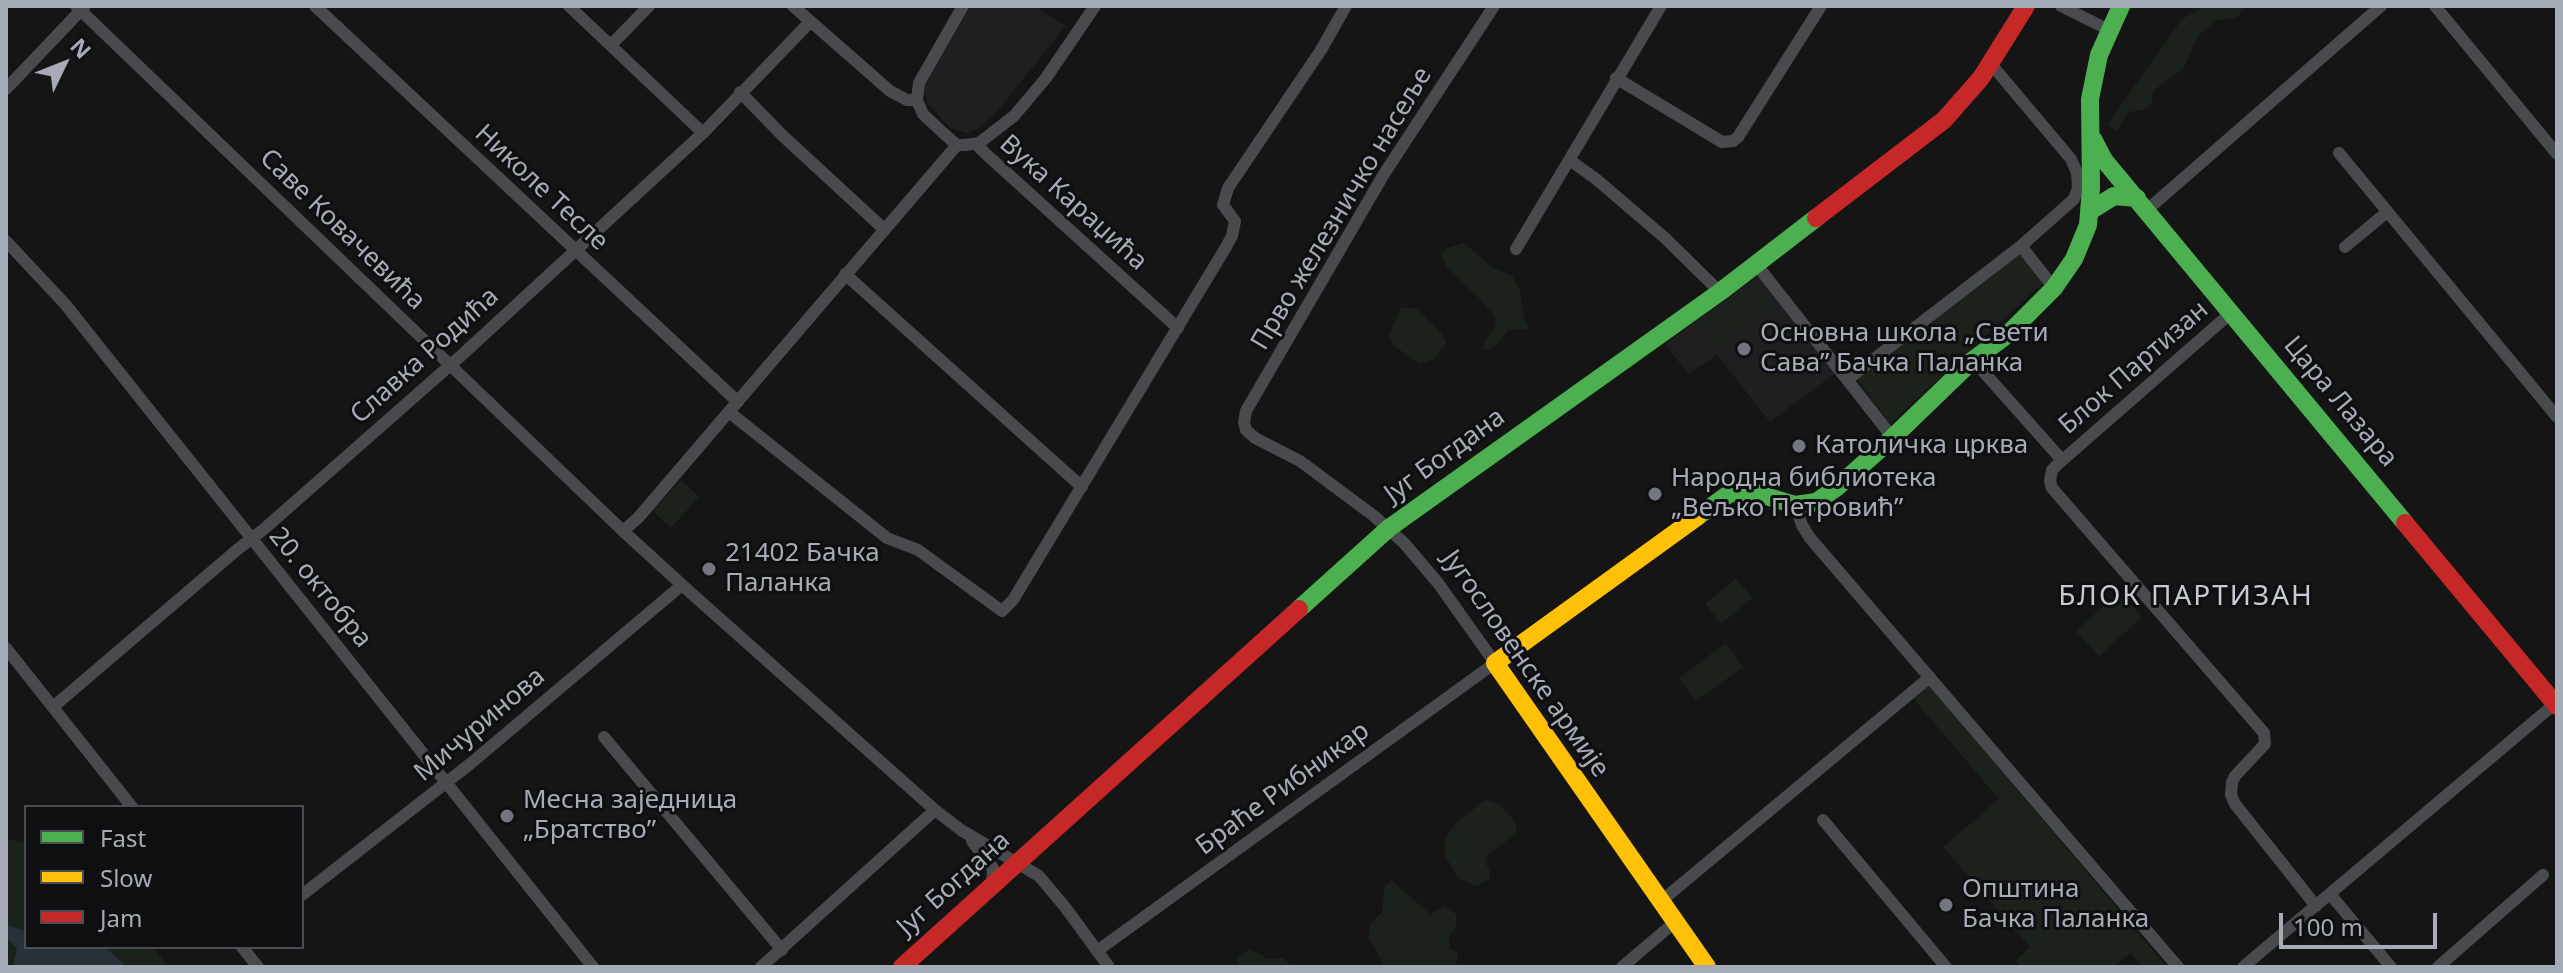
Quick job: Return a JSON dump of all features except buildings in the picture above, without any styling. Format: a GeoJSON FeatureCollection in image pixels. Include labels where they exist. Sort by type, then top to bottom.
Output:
{"type":"FeatureCollection","features":[{"type":"Feature","properties":{"kind":"street","name":"Николе Тесле"},"geometry":{"type":"LineString","coordinates":[[315,6],[574,249],[734,407],[887,538],[918,550],[1002,611],[1013,600],[1082,487]]}},
{"type":"Feature","properties":{"kind":"street"},"geometry":{"type":"LineString","coordinates":[[569,6],[703,133]]}},
{"type":"Feature","properties":{"kind":"street"},"geometry":{"type":"LineString","coordinates":[[611,45],[649,6]]}},
{"type":"Feature","properties":{"kind":"street","name":"Вука Караџића"},"geometry":{"type":"LineString","coordinates":[[793,6],[890,91],[907,100],[917,100],[923,114],[957,145],[979,143],[986,154],[1178,328]]}},
{"type":"Feature","properties":{"kind":"street"},"geometry":{"type":"LineString","coordinates":[[917,100],[919,83],[963,6]]}},
{"type":"Feature","properties":{"kind":"street"},"geometry":{"type":"LineString","coordinates":[[979,143],[1014,116],[1046,78],[1095,6]]}},
{"type":"Feature","properties":{"kind":"street"},"geometry":{"type":"LineString","coordinates":[[845,274],[1082,487],[1232,236],[1235,221],[1223,205],[1228,188],[1321,50],[1346,6]]}},
{"type":"Feature","properties":{"kind":"street","name":"Прво железничко насеље"},"geometry":{"type":"LineString","coordinates":[[1255,438],[1246,430],[1246,411],[1384,174],[1494,6]]}},
{"type":"Feature","properties":{"kind":"street"},"geometry":{"type":"LineString","coordinates":[[1516,249],[1661,6]]}},
{"type":"Feature","properties":{"kind":"street"},"geometry":{"type":"LineString","coordinates":[[1616,78],[1722,142],[1733,141],[1821,6]]}},
{"type":"Feature","properties":{"kind":"street","name":"Југ Богдана"},"geometry":{"type":"LineString","coordinates":[[902,967],[1389,528],[1720,292],[1944,120],[1991,64],[2026,6]]}},
{"type":"Feature","properties":{"kind":"street"},"geometry":{"type":"LineString","coordinates":[[2061,6],[2111,31]]}},
{"type":"Feature","properties":{"kind":"street"},"geometry":{"type":"LineString","coordinates":[[1495,663],[1730,493],[1756,493],[1795,505],[1816,502],[1893,438],[1973,360],[2007,335],[2054,288],[2074,259],[2090,211],[2089,114],[2093,78],[2099,55],[2121,6]]}},
{"type":"Feature","properties":{"kind":"street"},"geometry":{"type":"LineString","coordinates":[[2090,211],[2114,196],[2142,204],[2381,6]]}},
{"type":"Feature","properties":{"kind":"street"},"geometry":{"type":"LineString","coordinates":[[2435,6],[2557,154]]}},
{"type":"Feature","properties":{"kind":"street"},"geometry":{"type":"LineString","coordinates":[[6,89],[81,8]]}},
{"type":"Feature","properties":{"kind":"street","name":"Саве Ковачевића"},"geometry":{"type":"LineString","coordinates":[[81,8],[623,531],[961,830]]}},
{"type":"Feature","properties":{"kind":"street","name":"Славка Родића"},"geometry":{"type":"LineString","coordinates":[[53,707],[450,364],[703,133],[810,22]]}},
{"type":"Feature","properties":{"kind":"street"},"geometry":{"type":"LineString","coordinates":[[1848,379],[2021,246],[2074,199],[2078,188],[2077,173],[2071,159],[1991,64]]}},
{"type":"Feature","properties":{"kind":"street"},"geometry":{"type":"LineString","coordinates":[[740,92],[885,230]]}},
{"type":"Feature","properties":{"kind":"street","name":"Цара Лазара"},"geometry":{"type":"LineString","coordinates":[[2090,129],[2104,160],[2556,704]]}},
{"type":"Feature","properties":{"kind":"street"},"geometry":{"type":"LineString","coordinates":[[623,531],[638,518],[957,145]]}},
{"type":"Feature","properties":{"kind":"street"},"geometry":{"type":"LineString","coordinates":[[2339,153],[2557,417]]}},
{"type":"Feature","properties":{"kind":"street"},"geometry":{"type":"LineString","coordinates":[[1571,161],[1642,218],[1720,292]]}},
{"type":"Feature","properties":{"kind":"street"},"geometry":{"type":"LineString","coordinates":[[2345,247],[2387,212]]}},
{"type":"Feature","properties":{"kind":"street","name":"20. октобра"},"geometry":{"type":"LineString","coordinates":[[6,241],[65,304],[593,967]]}},
{"type":"Feature","properties":{"kind":"street"},"geometry":{"type":"LineString","coordinates":[[2021,246],[2054,288]]}},
{"type":"Feature","properties":{"kind":"street"},"geometry":{"type":"LineString","coordinates":[[1756,264],[1893,438]]}},
{"type":"Feature","properties":{"kind":"street","name":"Блок Партизан"},"geometry":{"type":"LineString","coordinates":[[2232,312],[2062,460],[2052,470],[2050,481],[2052,488],[2264,733],[2265,744],[2235,776],[2231,795],[2316,906]]}},
{"type":"Feature","properties":{"kind":"street"},"geometry":{"type":"LineString","coordinates":[[1973,360],[2062,460]]}},
{"type":"Feature","properties":{"kind":"street","name":"Југословенске армије"},"geometry":{"type":"LineString","coordinates":[[1255,438],[1300,461],[1389,528],[1438,583],[1707,967]]}},
{"type":"Feature","properties":{"kind":"street"},"geometry":{"type":"LineString","coordinates":[[1795,505],[1810,538],[2178,967]]}},
{"type":"Feature","properties":{"kind":"street","name":"Мичуринова"},"geometry":{"type":"LineString","coordinates":[[304,893],[446,783],[682,585]]}},
{"type":"Feature","properties":{"kind":"street"},"geometry":{"type":"LineString","coordinates":[[6,648],[130,805]]}},
{"type":"Feature","properties":{"kind":"street","name":"Браће Рибникар"},"geometry":{"type":"LineString","coordinates":[[1097,951],[1495,663]]}},
{"type":"Feature","properties":{"kind":"street"},"geometry":{"type":"LineString","coordinates":[[1660,902],[1930,677]]}},
{"type":"Feature","properties":{"kind":"street"},"geometry":{"type":"LineString","coordinates":[[2243,967],[2556,704]]}},
{"type":"Feature","properties":{"kind":"street"},"geometry":{"type":"LineString","coordinates":[[604,737],[782,950]]}},
{"type":"Feature","properties":{"kind":"street"},"geometry":{"type":"LineString","coordinates":[[761,967],[935,810]]}},
{"type":"Feature","properties":{"kind":"street"},"geometry":{"type":"LineString","coordinates":[[1823,820],[1946,967]]}},
{"type":"Feature","properties":{"kind":"street"},"geometry":{"type":"LineString","coordinates":[[961,830],[1039,876],[1109,967]]}},
{"type":"Feature","properties":{"kind":"street"},"geometry":{"type":"LineString","coordinates":[[961,830],[990,861],[994,876],[992,884]]}},
{"type":"Feature","properties":{"kind":"street"},"geometry":{"type":"LineString","coordinates":[[2438,967],[2543,875]]}},
{"type":"Feature","properties":{"kind":"street"},"geometry":{"type":"LineString","coordinates":[[2330,894],[2391,967]]}},
{"type":"Feature","properties":{"kind":"street"},"geometry":{"type":"LineString","coordinates":[[1622,967],[1675,922]]}},
{"type":"Feature","properties":{"kind":"street"},"geometry":{"type":"LineString","coordinates":[[244,949],[258,967]]}},
{"type":"Feature","properties":{"kind":"shaded area"},"geometry":{"type":"Polygon","coordinates":[[[971,6],[1034,6],[1066,26],[994,115],[980,128],[967,133],[950,128],[927,103],[924,87],[971,6]]]}},
{"type":"Feature","properties":{"kind":"shaded area"},"geometry":{"type":"Polygon","coordinates":[[[2206,6],[2247,6],[2235,19],[2216,20],[2198,36],[2183,69],[2154,90],[2151,104],[2143,110],[2128,112],[2117,131],[2107,125],[2182,19],[2206,6]]]}},
{"type":"Feature","properties":{"kind":"shaded area"},"geometry":{"type":"Polygon","coordinates":[[[1464,243],[1493,268],[1512,276],[1520,290],[1529,329],[1509,330],[1495,347],[1483,350],[1485,340],[1496,326],[1494,316],[1447,268],[1441,255],[1446,248],[1464,243]]]}},
{"type":"Feature","properties":{"kind":"shaded area"},"geometry":{"type":"Polygon","coordinates":[[[2022,253],[2045,281],[1890,424],[1857,379],[2022,253]]]}},
{"type":"Feature","properties":{"kind":"shaded area","name":"Основна школа „Свети Сава” Бачка Паланка"},"geometry":{"type":"Polygon","coordinates":[[[1760,275],[1837,372],[1770,422],[1717,355],[1688,374],[1665,344],[1760,275]]]}},
{"type":"Feature","properties":{"kind":"shaded area"},"geometry":{"type":"Polygon","coordinates":[[[1755,283],[1772,305],[1717,347],[1700,325],[1755,283]]]}},
{"type":"Feature","properties":{"kind":"shaded area"},"geometry":{"type":"Polygon","coordinates":[[[1401,307],[1418,309],[1443,335],[1446,344],[1433,360],[1420,364],[1393,345],[1389,335],[1401,307]]]}},
{"type":"Feature","properties":{"kind":"shaded area"},"geometry":{"type":"Polygon","coordinates":[[[681,480],[699,497],[671,528],[653,511],[681,480]]]}},
{"type":"Feature","properties":{"kind":"shaded area"},"geometry":{"type":"Polygon","coordinates":[[[1736,578],[1752,598],[1721,624],[1705,604],[1736,578]]]}},
{"type":"Feature","properties":{"kind":"shaded area"},"geometry":{"type":"Polygon","coordinates":[[[2120,592],[2142,617],[2099,656],[2076,631],[2120,592]]]}},
{"type":"Feature","properties":{"kind":"shaded area"},"geometry":{"type":"Polygon","coordinates":[[[1726,643],[1743,667],[1696,701],[1679,678],[1726,643]]]}},
{"type":"Feature","properties":{"kind":"shaded area"},"geometry":{"type":"Polygon","coordinates":[[[1928,684],[2167,967],[2143,967],[2130,953],[2113,967],[2021,967],[2016,961],[2030,947],[1943,847],[1999,799],[1912,697],[1928,684]]]}},
{"type":"Feature","properties":{"kind":"shaded area"},"geometry":{"type":"Polygon","coordinates":[[[1485,800],[1501,805],[1515,822],[1517,833],[1487,855],[1485,862],[1490,871],[1489,880],[1475,886],[1458,878],[1446,857],[1444,841],[1455,824],[1485,800]]]}},
{"type":"Feature","properties":{"kind":"shaded area"},"geometry":{"type":"Polygon","coordinates":[[[6,839],[24,843],[24,949],[154,949],[168,967],[6,967],[6,839]]]}},
{"type":"Feature","properties":{"kind":"shaded area"},"geometry":{"type":"Polygon","coordinates":[[[1391,880],[1430,914],[1443,906],[1456,914],[1456,927],[1449,936],[1450,948],[1458,953],[1456,967],[1385,967],[1369,938],[1370,923],[1382,913],[1385,885],[1391,880]]]}},
{"type":"Feature","properties":{"kind":"shaded area"},"geometry":{"type":"Polygon","coordinates":[[[6,924],[24,931],[24,949],[107,949],[127,967],[13,967],[17,948],[6,938],[6,924]]]}},
{"type":"Feature","properties":{"kind":"shaded area"},"geometry":{"type":"Polygon","coordinates":[[[1250,949],[1268,959],[1283,958],[1293,967],[1239,967],[1238,958],[1250,949]]]}},
{"type":"Feature","properties":{"kind":"traffic: fast"},"geometry":{"type":"LineString","coordinates":[[1697,517],[1730,493],[1756,493],[1795,505],[1816,502],[1887,443],[1973,360],[2007,335],[2054,288],[2074,259],[2088,225],[2091,188],[2090,99],[2099,55],[2121,6]]}},
{"type":"Feature","properties":{"kind":"traffic: fast"},"geometry":{"type":"LineString","coordinates":[[2093,139],[2104,160],[2405,523]]}},
{"type":"Feature","properties":{"kind":"traffic: fast"},"geometry":{"type":"LineString","coordinates":[[2090,211],[2114,196],[2137,198]]}},
{"type":"Feature","properties":{"kind":"traffic: fast"},"geometry":{"type":"LineString","coordinates":[[1299,609],[1389,528],[1720,292],[1816,218]]}},
{"type":"Feature","properties":{"kind":"traffic: slow"},"geometry":{"type":"LineString","coordinates":[[1697,517],[1495,663],[1707,967]]}},
{"type":"Feature","properties":{"kind":"traffic: jam"},"geometry":{"type":"LineString","coordinates":[[1816,218],[1944,120],[1981,78],[2026,6]]}},
{"type":"Feature","properties":{"kind":"traffic: jam"},"geometry":{"type":"LineString","coordinates":[[2405,523],[2557,706]]}},
{"type":"Feature","properties":{"kind":"traffic: jam"},"geometry":{"type":"LineString","coordinates":[[902,967],[1299,609]]}},
{"type":"Feature","properties":{"kind":"place","name":"Основна школа „Свети Сава” Бачка Паланка"},"geometry":{"type":"Point","coordinates":[1744,349]}},
{"type":"Feature","properties":{"kind":"place","name":"Католичка црква"},"geometry":{"type":"Point","coordinates":[1799,446]}},
{"type":"Feature","properties":{"kind":"place","name":"Народна библиотека „Вељко Петровић”"},"geometry":{"type":"Point","coordinates":[1655,494]}},
{"type":"Feature","properties":{"kind":"place","name":"21402 Бачка Паланка"},"geometry":{"type":"Point","coordinates":[709,569]}},
{"type":"Feature","properties":{"kind":"place","name":"Месна заједница „Братство”"},"geometry":{"type":"Point","coordinates":[507,816]}},
{"type":"Feature","properties":{"kind":"place","name":"Општина Бачка Паланка"},"geometry":{"type":"Point","coordinates":[1946,905]}},
{"type":"Feature","properties":{"kind":"district","name":"БЛОК ПАРТИЗАН"},"geometry":{"type":"Point","coordinates":[2186,597]}}]}
